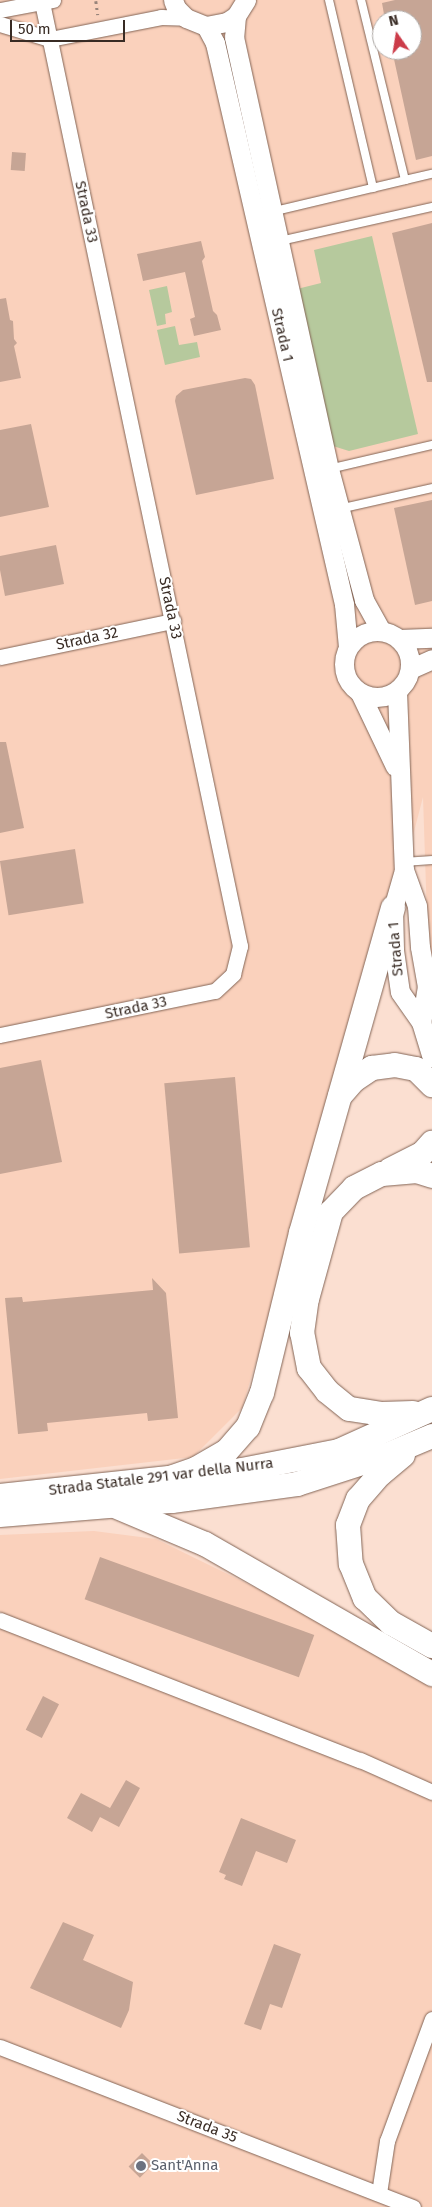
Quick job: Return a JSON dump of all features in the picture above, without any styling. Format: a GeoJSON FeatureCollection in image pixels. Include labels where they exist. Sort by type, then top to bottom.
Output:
{"type":"FeatureCollection","features":[{"type":"Feature","properties":{"kind":"main road"},"geometry":{"type":"LineString","coordinates":[[167,1479],[196,1469],[226,1452],[248,1427],[262,1393],[301,1234],[393,908]]}},
{"type":"Feature","properties":{"kind":"main road"},"geometry":{"type":"LineString","coordinates":[[339,1096],[354,1080],[372,1068],[395,1065],[416,1068],[432,1085]]}},
{"type":"Feature","properties":{"kind":"main road"},"geometry":{"type":"LineString","coordinates":[[428,1411],[382,1414],[348,1409],[327,1391],[309,1368],[302,1333],[307,1299],[331,1212],[354,1188],[422,1154],[432,1143]]}},
{"type":"Feature","properties":{"kind":"main road"},"geometry":{"type":"LineString","coordinates":[[382,1174],[417,1171],[432,1176]]}},
{"type":"Feature","properties":{"kind":"main road","name":"Strada Statale 291 var della Nurra"},"geometry":{"type":"LineString","coordinates":[[0,1496],[242,1470],[339,1451],[428,1411]]}},
{"type":"Feature","properties":{"kind":"main road"},"geometry":{"type":"LineString","coordinates":[[424,1440],[380,1474],[358,1499],[348,1525],[351,1564],[365,1598],[390,1624],[432,1646]]}},
{"type":"Feature","properties":{"kind":"main road","name":"Strada Statale 291 var della Nurra"},"geometry":{"type":"LineString","coordinates":[[0,1515],[172,1500],[297,1484],[424,1440]]}},
{"type":"Feature","properties":{"kind":"main road"},"geometry":{"type":"LineString","coordinates":[[110,1504],[205,1544],[432,1674]]}},
{"type":"Feature","properties":{"kind":"street"},"geometry":{"type":"LineString","coordinates":[[173,0],[176,8],[186,18]]}},
{"type":"Feature","properties":{"kind":"street"},"geometry":{"type":"LineString","coordinates":[[0,10],[47,1]]}},
{"type":"Feature","properties":{"kind":"street","name":"Strada 33"},"geometry":{"type":"LineString","coordinates":[[0,1036],[215,991],[234,974],[240,946],[50,39],[47,1]]}},
{"type":"Feature","properties":{"kind":"street"},"geometry":{"type":"LineString","coordinates":[[0,24],[50,39],[161,17],[186,18],[206,26],[217,25],[245,6]]}},
{"type":"Feature","properties":{"kind":"street"},"geometry":{"type":"LineString","coordinates":[[245,6],[234,37],[271,212],[339,509],[364,600],[381,631]]}},
{"type":"Feature","properties":{"kind":"street","name":"Strada 1"},"geometry":{"type":"LineString","coordinates":[[206,26],[215,43],[344,604],[348,647]]}},
{"type":"Feature","properties":{"kind":"street","name":"Strada 32"},"geometry":{"type":"LineString","coordinates":[[0,657],[173,621]]}},
{"type":"Feature","properties":{"kind":"street"},"geometry":{"type":"LineString","coordinates":[[399,639],[408,653],[410,669],[405,681],[397,691],[382,697],[360,693],[350,684],[344,672],[344,660],[348,647],[362,634],[381,631],[399,639],[432,638]]}},
{"type":"Feature","properties":{"kind":"street"},"geometry":{"type":"LineString","coordinates":[[410,669],[432,659]]}},
{"type":"Feature","properties":{"kind":"street","name":"Strada 1"},"geometry":{"type":"LineString","coordinates":[[397,691],[404,866],[418,906],[420,947],[427,986],[421,1022]]}},
{"type":"Feature","properties":{"kind":"street","name":"Strada 1"},"geometry":{"type":"LineString","coordinates":[[360,693],[399,773]]}},
{"type":"Feature","properties":{"kind":"street","name":"Strada 1"},"geometry":{"type":"LineString","coordinates":[[404,866],[393,908],[394,950],[400,992],[421,1022],[432,1057]]}},
{"type":"Feature","properties":{"kind":"street"},"geometry":{"type":"LineString","coordinates":[[0,1620],[360,1760],[432,1792]]}},
{"type":"Feature","properties":{"kind":"street"},"geometry":{"type":"LineString","coordinates":[[379,2193],[388,2141],[432,2020]]}},
{"type":"Feature","properties":{"kind":"street","name":"Strada 35"},"geometry":{"type":"LineString","coordinates":[[0,2047],[414,2207]]}},
{"type":"Feature","properties":{"kind":"lane"},"geometry":{"type":"LineString","coordinates":[[330,0],[373,188]]}},
{"type":"Feature","properties":{"kind":"lane"},"geometry":{"type":"LineString","coordinates":[[361,0],[405,180]]}},
{"type":"Feature","properties":{"kind":"lane"},"geometry":{"type":"LineString","coordinates":[[271,212],[432,174]]}},
{"type":"Feature","properties":{"kind":"lane"},"geometry":{"type":"LineString","coordinates":[[278,242],[432,207]]}},
{"type":"Feature","properties":{"kind":"lane"},"geometry":{"type":"LineString","coordinates":[[329,469],[432,445]]}},
{"type":"Feature","properties":{"kind":"lane"},"geometry":{"type":"LineString","coordinates":[[339,509],[432,488]]}},
{"type":"Feature","properties":{"kind":"lane"},"geometry":{"type":"LineString","coordinates":[[404,866],[432,860]]}},
{"type":"Feature","properties":{"kind":"shaded area"},"geometry":{"type":"Polygon","coordinates":[[[0,0],[432,0],[432,966],[428,948],[423,797],[404,870],[242,1408],[193,1457],[0,1479],[0,0]]]}},
{"type":"Feature","properties":{"kind":"shaded area"},"geometry":{"type":"Polygon","coordinates":[[[94,1531],[156,1539],[432,1674],[432,2207],[0,2207],[0,1535],[94,1531]]]}},
{"type":"Feature","properties":{"kind":"green space"},"geometry":{"type":"Polygon","coordinates":[[[372,236],[418,434],[349,451],[333,446],[297,289],[321,283],[314,250],[372,236]]]}},
{"type":"Feature","properties":{"kind":"green space"},"geometry":{"type":"Polygon","coordinates":[[[167,286],[172,312],[165,314],[166,324],[157,326],[149,290],[167,286]]]}},
{"type":"Feature","properties":{"kind":"green space"},"geometry":{"type":"Polygon","coordinates":[[[175,326],[179,345],[197,342],[200,357],[165,365],[157,330],[175,326]]]}},
{"type":"Feature","properties":{"kind":"building"},"geometry":{"type":"Polygon","coordinates":[[[395,0],[432,0],[432,156],[416,160],[394,60],[422,60],[422,10],[383,10],[382,3],[395,0]]]}},
{"type":"Feature","properties":{"kind":"building"},"geometry":{"type":"Polygon","coordinates":[[[12,152],[26,153],[25,171],[11,170],[12,152]]]}},
{"type":"Feature","properties":{"kind":"building"},"geometry":{"type":"Polygon","coordinates":[[[432,223],[432,382],[427,382],[392,233],[432,223]]]}},
{"type":"Feature","properties":{"kind":"building"},"geometry":{"type":"Polygon","coordinates":[[[201,241],[205,257],[202,261],[213,311],[217,315],[221,330],[194,336],[190,319],[195,317],[185,272],[143,281],[137,254],[201,241]]]}},
{"type":"Feature","properties":{"kind":"building"},"geometry":{"type":"Polygon","coordinates":[[[6,298],[10,320],[13,321],[14,339],[17,343],[14,346],[21,378],[0,382],[0,299],[6,298]]]}},
{"type":"Feature","properties":{"kind":"building"},"geometry":{"type":"Polygon","coordinates":[[[245,378],[251,379],[255,385],[274,479],[196,495],[175,401],[176,396],[183,390],[245,378]]]}},
{"type":"Feature","properties":{"kind":"building"},"geometry":{"type":"Polygon","coordinates":[[[31,424],[49,507],[0,517],[0,430],[31,424]]]}},
{"type":"Feature","properties":{"kind":"building"},"geometry":{"type":"Polygon","coordinates":[[[432,500],[432,601],[415,605],[394,508],[432,500]]]}},
{"type":"Feature","properties":{"kind":"building"},"geometry":{"type":"Polygon","coordinates":[[[56,545],[64,584],[5,596],[0,570],[0,556],[56,545]]]}},
{"type":"Feature","properties":{"kind":"building"},"geometry":{"type":"Polygon","coordinates":[[[0,742],[6,742],[24,828],[0,833],[0,742]]]}},
{"type":"Feature","properties":{"kind":"building"},"geometry":{"type":"Polygon","coordinates":[[[75,849],[84,903],[9,915],[0,861],[75,849]]]}},
{"type":"Feature","properties":{"kind":"building"},"geometry":{"type":"Polygon","coordinates":[[[41,1060],[62,1162],[0,1174],[0,1068],[41,1060]]]}},
{"type":"Feature","properties":{"kind":"building"},"geometry":{"type":"Polygon","coordinates":[[[235,1077],[250,1247],[179,1254],[164,1083],[235,1077]]]}},
{"type":"Feature","properties":{"kind":"building"},"geometry":{"type":"Polygon","coordinates":[[[152,1278],[166,1293],[178,1418],[148,1421],[147,1413],[47,1423],[48,1431],[18,1434],[5,1298],[22,1297],[23,1302],[153,1290],[152,1278]]]}},
{"type":"Feature","properties":{"kind":"building"},"geometry":{"type":"Polygon","coordinates":[[[100,1557],[314,1635],[299,1677],[85,1599],[100,1557]]]}},
{"type":"Feature","properties":{"kind":"building"},"geometry":{"type":"Polygon","coordinates":[[[43,1696],[59,1704],[42,1738],[26,1730],[43,1696]]]}},
{"type":"Feature","properties":{"kind":"building"},"geometry":{"type":"Polygon","coordinates":[[[126,1780],[140,1788],[119,1827],[100,1817],[92,1832],[67,1818],[81,1793],[110,1808],[126,1780]]]}},
{"type":"Feature","properties":{"kind":"building"},"geometry":{"type":"Polygon","coordinates":[[[241,1818],[296,1840],[287,1863],[256,1851],[242,1886],[224,1879],[226,1875],[219,1872],[241,1818]]]}},
{"type":"Feature","properties":{"kind":"building"},"geometry":{"type":"Polygon","coordinates":[[[63,1922],[94,1935],[83,1960],[133,1982],[129,2010],[121,2028],[30,1988],[63,1922]]]}},
{"type":"Feature","properties":{"kind":"building"},"geometry":{"type":"Polygon","coordinates":[[[274,1944],[301,1954],[282,2008],[270,2004],[261,2030],[244,2024],[274,1944]]]}},
{"type":"Feature","properties":{"kind":"building","name":"Sant'Anna"},"geometry":{"type":"Polygon","coordinates":[[[142,2153],[153,2164],[140,2178],[129,2166],[142,2153]]]}},
{"type":"Feature","properties":{"kind":"place","name":"Sant'Anna"},"geometry":{"type":"Point","coordinates":[141,2166]}}]}
